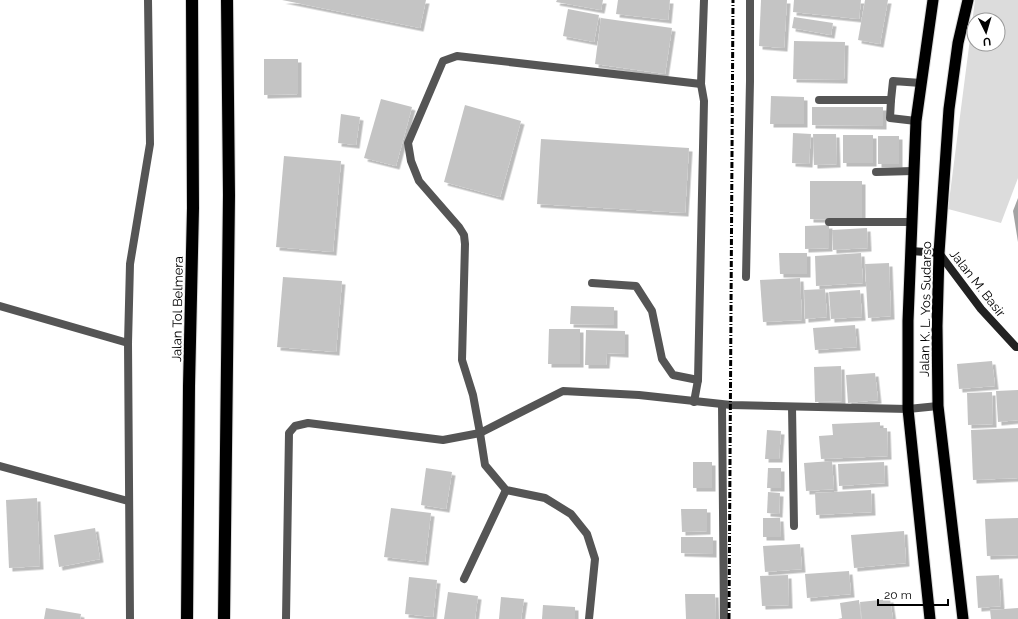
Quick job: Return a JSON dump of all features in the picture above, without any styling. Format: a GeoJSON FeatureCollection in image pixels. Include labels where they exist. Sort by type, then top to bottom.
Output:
{"type":"FeatureCollection","features":[{"type":"Feature","properties":{"kind":"highway","name":"Jalan Tol Belmera"},"geometry":{"type":"LineString","coordinates":[[187,619],[189,386],[193,208],[192,0]]}},
{"type":"Feature","properties":{"kind":"highway"},"geometry":{"type":"LineString","coordinates":[[224,619],[229,194],[227,0]]}},
{"type":"Feature","properties":{"kind":"highway","name":"Jalan K. L. Yos Sudarso"},"geometry":{"type":"LineString","coordinates":[[930,619],[908,409],[913,171],[916,121],[933,0]]}},
{"type":"Feature","properties":{"kind":"highway","name":"Jalan K. L. Yos Sudarso"},"geometry":{"type":"LineString","coordinates":[[963,619],[938,406],[937,326],[939,253],[949,110],[958,43],[968,0]]}},
{"type":"Feature","properties":{"kind":"main road","name":"Jalan M. Basir"},"geometry":{"type":"LineString","coordinates":[[911,251],[939,253],[981,309],[1016,347],[1018,347]]}},
{"type":"Feature","properties":{"kind":"street"},"geometry":{"type":"LineString","coordinates":[[130,619],[128,343],[130,264],[150,144],[148,0]]}},
{"type":"Feature","properties":{"kind":"street"},"geometry":{"type":"LineString","coordinates":[[694,402],[698,380],[704,101],[701,84],[704,0]]}},
{"type":"Feature","properties":{"kind":"street"},"geometry":{"type":"LineString","coordinates":[[746,277],[750,0]]}},
{"type":"Feature","properties":{"kind":"street"},"geometry":{"type":"LineString","coordinates":[[589,619],[596,559],[587,534],[570,514],[545,498],[506,490],[485,465],[473,395],[462,360],[464,236],[459,227],[419,181],[411,161],[408,143],[443,60],[457,56],[701,84]]}},
{"type":"Feature","properties":{"kind":"street"},"geometry":{"type":"LineString","coordinates":[[916,121],[890,118],[893,82],[921,83]]}},
{"type":"Feature","properties":{"kind":"street"},"geometry":{"type":"LineString","coordinates":[[819,100],[891,100]]}},
{"type":"Feature","properties":{"kind":"street"},"geometry":{"type":"LineString","coordinates":[[876,172],[913,171]]}},
{"type":"Feature","properties":{"kind":"street"},"geometry":{"type":"LineString","coordinates":[[829,222],[912,222]]}},
{"type":"Feature","properties":{"kind":"street"},"geometry":{"type":"LineString","coordinates":[[592,283],[636,286],[652,311],[662,358],[673,375],[698,380]]}},
{"type":"Feature","properties":{"kind":"street"},"geometry":{"type":"LineString","coordinates":[[0,306],[128,343]]}},
{"type":"Feature","properties":{"kind":"street"},"geometry":{"type":"LineString","coordinates":[[286,619],[289,433],[295,426],[308,423],[443,440],[480,433],[563,391],[639,395],[722,405],[908,409],[938,406]]}},
{"type":"Feature","properties":{"kind":"street"},"geometry":{"type":"LineString","coordinates":[[722,405],[724,619]]}},
{"type":"Feature","properties":{"kind":"street"},"geometry":{"type":"LineString","coordinates":[[792,407],[794,526]]}},
{"type":"Feature","properties":{"kind":"street"},"geometry":{"type":"LineString","coordinates":[[0,466],[128,501]]}},
{"type":"Feature","properties":{"kind":"street"},"geometry":{"type":"LineString","coordinates":[[464,579],[506,490]]}},
{"type":"Feature","properties":{"kind":"shaded area"},"geometry":{"type":"Polygon","coordinates":[[[975,0],[1018,0],[1018,178],[1001,223],[948,209],[968,52],[1006,52],[1006,12],[973,12],[975,0]]]}},
{"type":"Feature","properties":{"kind":"shaded area"},"geometry":{"type":"Polygon","coordinates":[[[1018,198],[1018,242],[1013,211],[1018,198]]]}},
{"type":"Feature","properties":{"kind":"building"},"geometry":{"type":"Polygon","coordinates":[[[282,0],[426,0],[420,28],[282,0]]]}},
{"type":"Feature","properties":{"kind":"building"},"geometry":{"type":"Polygon","coordinates":[[[557,0],[603,0],[601,10],[556,2],[557,0]]]}},
{"type":"Feature","properties":{"kind":"building"},"geometry":{"type":"Polygon","coordinates":[[[618,0],[670,0],[668,20],[616,14],[618,0]]]}},
{"type":"Feature","properties":{"kind":"building"},"geometry":{"type":"Polygon","coordinates":[[[761,0],[787,0],[784,48],[759,46],[761,0]]]}},
{"type":"Feature","properties":{"kind":"building"},"geometry":{"type":"Polygon","coordinates":[[[794,0],[861,0],[859,19],[793,12],[794,0]]]}},
{"type":"Feature","properties":{"kind":"building"},"geometry":{"type":"Polygon","coordinates":[[[865,0],[888,0],[880,44],[858,40],[865,0]]]}},
{"type":"Feature","properties":{"kind":"building"},"geometry":{"type":"Polygon","coordinates":[[[568,9],[599,15],[594,42],[563,36],[568,9]]]}},
{"type":"Feature","properties":{"kind":"building"},"geometry":{"type":"Polygon","coordinates":[[[794,17],[833,23],[831,35],[792,28],[794,17]]]}},
{"type":"Feature","properties":{"kind":"building"},"geometry":{"type":"Polygon","coordinates":[[[601,18],[672,28],[665,74],[595,64],[601,18]]]}},
{"type":"Feature","properties":{"kind":"building"},"geometry":{"type":"Polygon","coordinates":[[[794,41],[845,42],[844,80],[793,79],[794,41]]]}},
{"type":"Feature","properties":{"kind":"building"},"geometry":{"type":"Polygon","coordinates":[[[264,59],[298,59],[298,94],[264,95],[264,59]]]}},
{"type":"Feature","properties":{"kind":"building"},"geometry":{"type":"Polygon","coordinates":[[[771,96],[804,97],[804,124],[770,124],[771,96]]]}},
{"type":"Feature","properties":{"kind":"building"},"geometry":{"type":"Polygon","coordinates":[[[381,99],[412,107],[396,166],[364,158],[381,99]]]}},
{"type":"Feature","properties":{"kind":"building"},"geometry":{"type":"Polygon","coordinates":[[[465,105],[521,121],[500,197],[444,182],[465,105]]]}},
{"type":"Feature","properties":{"kind":"building"},"geometry":{"type":"Polygon","coordinates":[[[812,107],[883,107],[883,126],[812,125],[812,107]]]}},
{"type":"Feature","properties":{"kind":"building"},"geometry":{"type":"Polygon","coordinates":[[[341,114],[360,117],[356,145],[338,143],[341,114]]]}},
{"type":"Feature","properties":{"kind":"building"},"geometry":{"type":"Polygon","coordinates":[[[793,133],[811,134],[809,164],[792,163],[793,133]]]}},
{"type":"Feature","properties":{"kind":"building"},"geometry":{"type":"Polygon","coordinates":[[[813,134],[836,134],[837,164],[814,165],[813,134]]]}},
{"type":"Feature","properties":{"kind":"building"},"geometry":{"type":"Polygon","coordinates":[[[843,135],[873,135],[873,163],[843,163],[843,135]]]}},
{"type":"Feature","properties":{"kind":"building"},"geometry":{"type":"Polygon","coordinates":[[[878,136],[899,136],[899,164],[878,164],[878,136]]]}},
{"type":"Feature","properties":{"kind":"building"},"geometry":{"type":"Polygon","coordinates":[[[541,139],[689,148],[685,213],[537,204],[541,139]]]}},
{"type":"Feature","properties":{"kind":"building"},"geometry":{"type":"Polygon","coordinates":[[[284,156],[341,161],[333,252],[276,247],[284,156]]]}},
{"type":"Feature","properties":{"kind":"building"},"geometry":{"type":"Polygon","coordinates":[[[810,181],[862,181],[862,220],[810,219],[810,181]]]}},
{"type":"Feature","properties":{"kind":"building"},"geometry":{"type":"Polygon","coordinates":[[[829,225],[829,248],[805,249],[805,226],[829,225]]]}},
{"type":"Feature","properties":{"kind":"building"},"geometry":{"type":"Polygon","coordinates":[[[867,228],[868,248],[833,250],[832,230],[867,228]]]}},
{"type":"Feature","properties":{"kind":"building"},"geometry":{"type":"Polygon","coordinates":[[[779,253],[807,253],[807,274],[780,274],[779,253]]]}},
{"type":"Feature","properties":{"kind":"building"},"geometry":{"type":"Polygon","coordinates":[[[861,253],[863,283],[816,286],[815,256],[861,253]]]}},
{"type":"Feature","properties":{"kind":"building"},"geometry":{"type":"Polygon","coordinates":[[[889,263],[891,316],[868,318],[865,264],[889,263]]]}},
{"type":"Feature","properties":{"kind":"building"},"geometry":{"type":"Polygon","coordinates":[[[283,277],[342,281],[336,352],[277,347],[283,277]]]}},
{"type":"Feature","properties":{"kind":"building"},"geometry":{"type":"Polygon","coordinates":[[[800,278],[802,320],[763,322],[760,280],[800,278]]]}},
{"type":"Feature","properties":{"kind":"building"},"geometry":{"type":"Polygon","coordinates":[[[825,289],[827,317],[805,319],[804,290],[825,289]]]}},
{"type":"Feature","properties":{"kind":"building"},"geometry":{"type":"Polygon","coordinates":[[[860,290],[862,317],[831,319],[829,292],[860,290]]]}},
{"type":"Feature","properties":{"kind":"building"},"geometry":{"type":"Polygon","coordinates":[[[571,306],[614,307],[614,325],[570,324],[571,306]]]}},
{"type":"Feature","properties":{"kind":"building"},"geometry":{"type":"Polygon","coordinates":[[[855,325],[857,347],[815,350],[813,328],[855,325]]]}},
{"type":"Feature","properties":{"kind":"building"},"geometry":{"type":"Polygon","coordinates":[[[549,329],[580,329],[580,364],[548,364],[549,329]]]}},
{"type":"Feature","properties":{"kind":"building"},"geometry":{"type":"Polygon","coordinates":[[[586,330],[625,331],[625,354],[607,353],[606,365],[585,365],[586,330]]]}},
{"type":"Feature","properties":{"kind":"building"},"geometry":{"type":"Polygon","coordinates":[[[992,361],[995,386],[959,389],[957,364],[992,361]]]}},
{"type":"Feature","properties":{"kind":"building"},"geometry":{"type":"Polygon","coordinates":[[[841,366],[842,401],[815,402],[814,367],[841,366]]]}},
{"type":"Feature","properties":{"kind":"building"},"geometry":{"type":"Polygon","coordinates":[[[875,373],[878,400],[848,403],[846,375],[875,373]]]}},
{"type":"Feature","properties":{"kind":"building"},"geometry":{"type":"Polygon","coordinates":[[[1018,390],[1018,420],[998,422],[996,391],[1018,390]]]}},
{"type":"Feature","properties":{"kind":"building"},"geometry":{"type":"Polygon","coordinates":[[[992,392],[993,424],[968,425],[967,393],[992,392]]]}},
{"type":"Feature","properties":{"kind":"building"},"geometry":{"type":"Polygon","coordinates":[[[880,422],[880,428],[887,428],[888,456],[821,459],[819,436],[833,435],[832,424],[880,422]]]}},
{"type":"Feature","properties":{"kind":"building"},"geometry":{"type":"Polygon","coordinates":[[[1018,428],[1018,478],[973,480],[971,430],[1018,428]]]}},
{"type":"Feature","properties":{"kind":"building"},"geometry":{"type":"Polygon","coordinates":[[[767,430],[781,431],[779,459],[765,459],[767,430]]]}},
{"type":"Feature","properties":{"kind":"building"},"geometry":{"type":"Polygon","coordinates":[[[832,461],[834,489],[806,491],[804,463],[832,461]]]}},
{"type":"Feature","properties":{"kind":"building"},"geometry":{"type":"Polygon","coordinates":[[[693,462],[712,462],[712,488],[693,488],[693,462]]]}},
{"type":"Feature","properties":{"kind":"building"},"geometry":{"type":"Polygon","coordinates":[[[884,462],[885,483],[839,486],[838,464],[884,462]]]}},
{"type":"Feature","properties":{"kind":"building"},"geometry":{"type":"Polygon","coordinates":[[[426,468],[452,472],[446,509],[421,505],[426,468]]]}},
{"type":"Feature","properties":{"kind":"building"},"geometry":{"type":"Polygon","coordinates":[[[768,468],[781,468],[781,488],[767,488],[768,468]]]}},
{"type":"Feature","properties":{"kind":"building"},"geometry":{"type":"Polygon","coordinates":[[[871,490],[872,512],[816,515],[815,493],[871,490]]]}},
{"type":"Feature","properties":{"kind":"building"},"geometry":{"type":"Polygon","coordinates":[[[768,492],[780,493],[779,514],[767,513],[768,492]]]}},
{"type":"Feature","properties":{"kind":"building"},"geometry":{"type":"Polygon","coordinates":[[[37,498],[40,566],[9,568],[6,500],[37,498]]]}},
{"type":"Feature","properties":{"kind":"building"},"geometry":{"type":"Polygon","coordinates":[[[391,508],[431,513],[425,562],[384,557],[391,508]]]}},
{"type":"Feature","properties":{"kind":"building"},"geometry":{"type":"Polygon","coordinates":[[[681,509],[707,509],[707,531],[682,532],[681,509]]]}},
{"type":"Feature","properties":{"kind":"building"},"geometry":{"type":"Polygon","coordinates":[[[763,518],[780,518],[781,537],[763,537],[763,518]]]}},
{"type":"Feature","properties":{"kind":"building"},"geometry":{"type":"Polygon","coordinates":[[[1018,518],[1018,555],[987,556],[985,519],[1018,518]]]}},
{"type":"Feature","properties":{"kind":"building"},"geometry":{"type":"Polygon","coordinates":[[[95,528],[100,559],[59,567],[54,535],[95,528]]]}},
{"type":"Feature","properties":{"kind":"building"},"geometry":{"type":"Polygon","coordinates":[[[904,531],[906,563],[854,568],[851,535],[904,531]]]}},
{"type":"Feature","properties":{"kind":"building"},"geometry":{"type":"Polygon","coordinates":[[[681,537],[713,537],[713,554],[681,553],[681,537]]]}},
{"type":"Feature","properties":{"kind":"building"},"geometry":{"type":"Polygon","coordinates":[[[800,544],[802,569],[765,572],[763,546],[800,544]]]}},
{"type":"Feature","properties":{"kind":"building"},"geometry":{"type":"Polygon","coordinates":[[[849,571],[851,594],[807,598],[805,574],[849,571]]]}},
{"type":"Feature","properties":{"kind":"building"},"geometry":{"type":"Polygon","coordinates":[[[788,575],[789,605],[762,606],[760,576],[788,575]]]}},
{"type":"Feature","properties":{"kind":"building"},"geometry":{"type":"Polygon","coordinates":[[[999,575],[1001,606],[978,608],[976,576],[999,575]]]}},
{"type":"Feature","properties":{"kind":"building"},"geometry":{"type":"Polygon","coordinates":[[[409,577],[437,580],[433,617],[405,614],[409,577]]]}},
{"type":"Feature","properties":{"kind":"building"},"geometry":{"type":"Polygon","coordinates":[[[448,592],[478,596],[475,619],[444,619],[448,592]]]}},
{"type":"Feature","properties":{"kind":"building"},"geometry":{"type":"Polygon","coordinates":[[[685,594],[715,594],[716,619],[686,619],[685,594]]]}},
{"type":"Feature","properties":{"kind":"building"},"geometry":{"type":"Polygon","coordinates":[[[501,597],[524,599],[521,619],[499,619],[501,597]]]}},
{"type":"Feature","properties":{"kind":"building"},"geometry":{"type":"Polygon","coordinates":[[[890,599],[893,619],[862,619],[860,602],[890,599]]]}},
{"type":"Feature","properties":{"kind":"building"},"geometry":{"type":"Polygon","coordinates":[[[859,600],[861,619],[838,619],[842,618],[840,603],[859,600]]]}},
{"type":"Feature","properties":{"kind":"building"},"geometry":{"type":"Polygon","coordinates":[[[543,605],[575,607],[575,619],[542,619],[543,605]]]}},
{"type":"Feature","properties":{"kind":"building"},"geometry":{"type":"Polygon","coordinates":[[[46,608],[81,614],[80,619],[44,619],[46,608]]]}},
{"type":"Feature","properties":{"kind":"building"},"geometry":{"type":"Polygon","coordinates":[[[1018,608],[1018,619],[991,619],[990,610],[1018,608]]]}},
{"type":"Feature","properties":{"kind":"railway"},"geometry":{"type":"LineString","coordinates":[[729,619],[733,0]]}}]}
